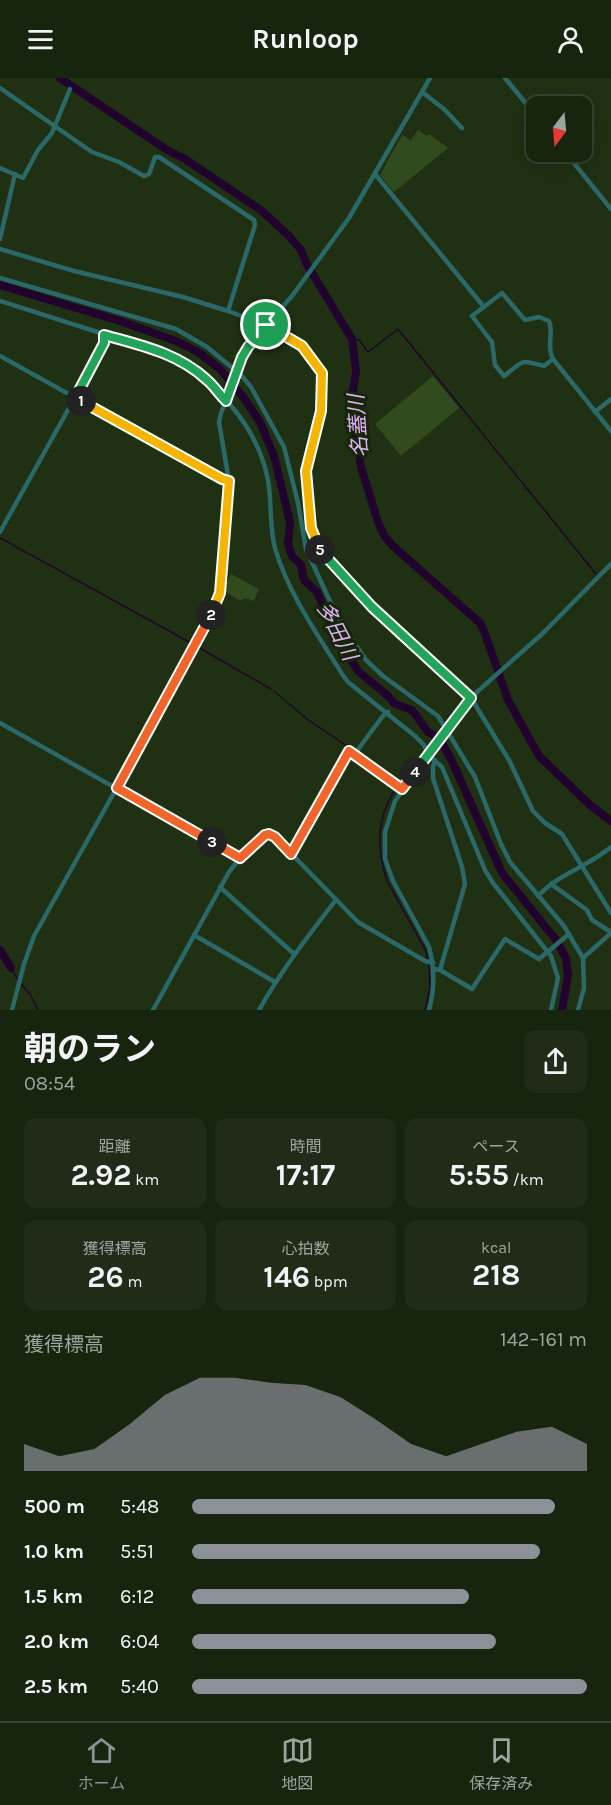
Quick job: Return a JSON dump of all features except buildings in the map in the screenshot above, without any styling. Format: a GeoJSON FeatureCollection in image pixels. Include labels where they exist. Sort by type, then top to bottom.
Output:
{"type":"FeatureCollection","features":[{"type":"Feature","properties":{"kind":"street"},"geometry":{"type":"LineString","coordinates":[[12,1010],[34,936],[217,602],[221,580],[229,481],[219,430],[221,413],[248,347],[309,273],[349,218],[430,78]]}},
{"type":"Feature","properties":{"kind":"street"},"geometry":{"type":"LineString","coordinates":[[505,78],[526,104]]}},
{"type":"Feature","properties":{"kind":"street"},"geometry":{"type":"LineString","coordinates":[[0,88],[93,152],[119,162],[144,176],[149,174],[155,157],[159,157],[254,220],[255,225],[228,311]]}},
{"type":"Feature","properties":{"kind":"street"},"geometry":{"type":"LineString","coordinates":[[0,168],[23,178],[38,150],[52,133],[70,89]]}},
{"type":"Feature","properties":{"kind":"street"},"geometry":{"type":"LineString","coordinates":[[422,92],[444,109],[462,128]]}},
{"type":"Feature","properties":{"kind":"street"},"geometry":{"type":"LineString","coordinates":[[573,162],[611,209]]}},
{"type":"Feature","properties":{"kind":"street"},"geometry":{"type":"LineString","coordinates":[[0,239],[15,174]]}},
{"type":"Feature","properties":{"kind":"street"},"geometry":{"type":"LineString","coordinates":[[375,174],[484,307]]}},
{"type":"Feature","properties":{"kind":"street"},"geometry":{"type":"LineString","coordinates":[[0,249],[74,271],[183,297],[228,311],[266,325],[302,346],[322,373],[321,411],[306,471],[311,528],[320,550],[372,607],[471,698],[509,760],[533,811],[545,823],[562,834],[611,913]]}},
{"type":"Feature","properties":{"kind":"street"},"geometry":{"type":"LineString","coordinates":[[0,278],[176,329],[207,346],[251,387],[284,447],[298,503],[306,549],[314,570],[346,631],[366,660],[383,676],[438,716],[445,732],[475,777],[505,853],[568,934],[583,958],[584,988],[578,1010]]}},
{"type":"Feature","properties":{"kind":"street"},"geometry":{"type":"LineString","coordinates":[[553,359],[544,366],[524,361],[504,376],[495,365],[492,342],[472,318],[502,293],[525,320],[539,317],[549,321],[551,326],[549,349],[553,359],[611,431]]}},
{"type":"Feature","properties":{"kind":"street"},"geometry":{"type":"LineString","coordinates":[[0,301],[146,347],[182,362],[207,380],[235,411],[260,453],[268,480],[275,547],[285,574],[342,675],[415,736],[442,767],[485,870],[551,956],[558,978],[551,1010]]}},
{"type":"Feature","properties":{"kind":"street"},"geometry":{"type":"LineString","coordinates":[[0,532],[75,398],[104,343],[104,335]]}},
{"type":"Feature","properties":{"kind":"street"},"geometry":{"type":"LineString","coordinates":[[0,356],[229,481]]}},
{"type":"Feature","properties":{"kind":"street"},"geometry":{"type":"LineString","coordinates":[[595,412],[611,399]]}},
{"type":"Feature","properties":{"kind":"street"},"geometry":{"type":"LineString","coordinates":[[429,1010],[433,996],[434,969],[430,962],[429,947],[393,881],[385,859],[384,840],[390,811],[402,789],[471,698],[542,634],[611,564]]}},
{"type":"Feature","properties":{"kind":"street"},"geometry":{"type":"LineString","coordinates":[[354,755],[388,712]]}},
{"type":"Feature","properties":{"kind":"street"},"geometry":{"type":"LineString","coordinates":[[0,723],[240,858]]}},
{"type":"Feature","properties":{"kind":"street"},"geometry":{"type":"LineString","coordinates":[[291,854],[349,751],[402,789]]}},
{"type":"Feature","properties":{"kind":"street"},"geometry":{"type":"LineString","coordinates":[[435,760],[433,778],[462,867],[465,884],[441,970]]}},
{"type":"Feature","properties":{"kind":"street"},"geometry":{"type":"LineString","coordinates":[[153,1010],[220,887],[240,858],[269,834],[275,837],[358,922],[430,962]]}},
{"type":"Feature","properties":{"kind":"street"},"geometry":{"type":"LineString","coordinates":[[538,896],[552,884],[611,848]]}},
{"type":"Feature","properties":{"kind":"street"},"geometry":{"type":"LineString","coordinates":[[552,884],[588,910],[592,920],[611,933],[583,958]]}},
{"type":"Feature","properties":{"kind":"street"},"geometry":{"type":"LineString","coordinates":[[220,887],[294,954]]}},
{"type":"Feature","properties":{"kind":"street"},"geometry":{"type":"LineString","coordinates":[[259,1010],[294,954],[335,901]]}},
{"type":"Feature","properties":{"kind":"street"},"geometry":{"type":"LineString","coordinates":[[434,969],[441,970],[472,988],[505,939],[537,959],[568,934]]}},
{"type":"Feature","properties":{"kind":"street"},"geometry":{"type":"LineString","coordinates":[[194,935],[275,982]]}},
{"type":"Feature","properties":{"kind":"green space"},"geometry":{"type":"Polygon","coordinates":[[[418,130],[427,136],[429,134],[448,148],[394,192],[380,175],[402,135],[411,140],[418,130]]]}},
{"type":"Feature","properties":{"kind":"green space"},"geometry":{"type":"Polygon","coordinates":[[[433,376],[459,408],[401,456],[375,424],[433,376]]]}},
{"type":"Feature","properties":{"kind":"green space"},"geometry":{"type":"Polygon","coordinates":[[[231,574],[259,589],[254,601],[245,598],[240,601],[223,590],[231,574]]]}},
{"type":"Feature","properties":{"kind":"waterway","name":"名蓋川"},"geometry":{"type":"LineString","coordinates":[[60,78],[262,211],[301,250],[306,263],[352,339],[356,371],[353,391],[355,429],[361,467],[385,537],[480,623],[508,700],[539,756],[590,805],[611,821]]}},
{"type":"Feature","properties":{"kind":"waterway","name":"多田川"},"geometry":{"type":"LineString","coordinates":[[0,285],[120,321],[176,341],[198,352],[220,369],[244,398],[260,422],[274,456],[290,522],[288,544],[292,556],[301,565],[304,580],[317,592],[342,647],[359,672],[395,704],[412,710],[428,732],[439,738],[451,759],[502,873],[556,940],[566,958],[568,976],[562,1010]]}},
{"type":"Feature","properties":{"kind":"waterway"},"geometry":{"type":"LineString","coordinates":[[352,339],[359,340],[368,352],[398,329],[596,574]]}},
{"type":"Feature","properties":{"kind":"waterway"},"geometry":{"type":"LineString","coordinates":[[0,538],[191,643]]}},
{"type":"Feature","properties":{"kind":"waterway"},"geometry":{"type":"LineString","coordinates":[[198,647],[271,689]]}},
{"type":"Feature","properties":{"kind":"waterway"},"geometry":{"type":"LineString","coordinates":[[274,691],[307,719],[353,750]]}},
{"type":"Feature","properties":{"kind":"waterway"},"geometry":{"type":"LineString","coordinates":[[355,758],[361,763]]}},
{"type":"Feature","properties":{"kind":"waterway"},"geometry":{"type":"LineString","coordinates":[[380,776],[395,789],[381,823],[380,845],[383,868],[387,881],[425,949],[428,959]]}},
{"type":"Feature","properties":{"kind":"waterway"},"geometry":{"type":"LineString","coordinates":[[0,950],[11,968]]}},
{"type":"Feature","properties":{"kind":"waterway"},"geometry":{"type":"LineString","coordinates":[[425,1010],[430,988],[429,964]]}},
{"type":"Feature","properties":{"kind":"waterway"},"geometry":{"type":"LineString","coordinates":[[11,968],[18,980]]}},
{"type":"Feature","properties":{"kind":"waterway"},"geometry":{"type":"LineString","coordinates":[[21,984],[30,994],[38,1010]]}},
{"type":"Feature","properties":{"kind":"route"},"geometry":{"type":"LineString","coordinates":[[266,325],[302,346],[322,373],[321,411],[306,471],[311,528],[320,550],[372,607],[471,698],[402,789],[349,751],[291,854],[275,837],[269,834],[240,858],[117,788],[217,602],[220,593],[229,481],[75,398],[104,343],[104,335],[138,344],[182,362],[207,380],[226,401],[242,357],[266,325]]}}]}
